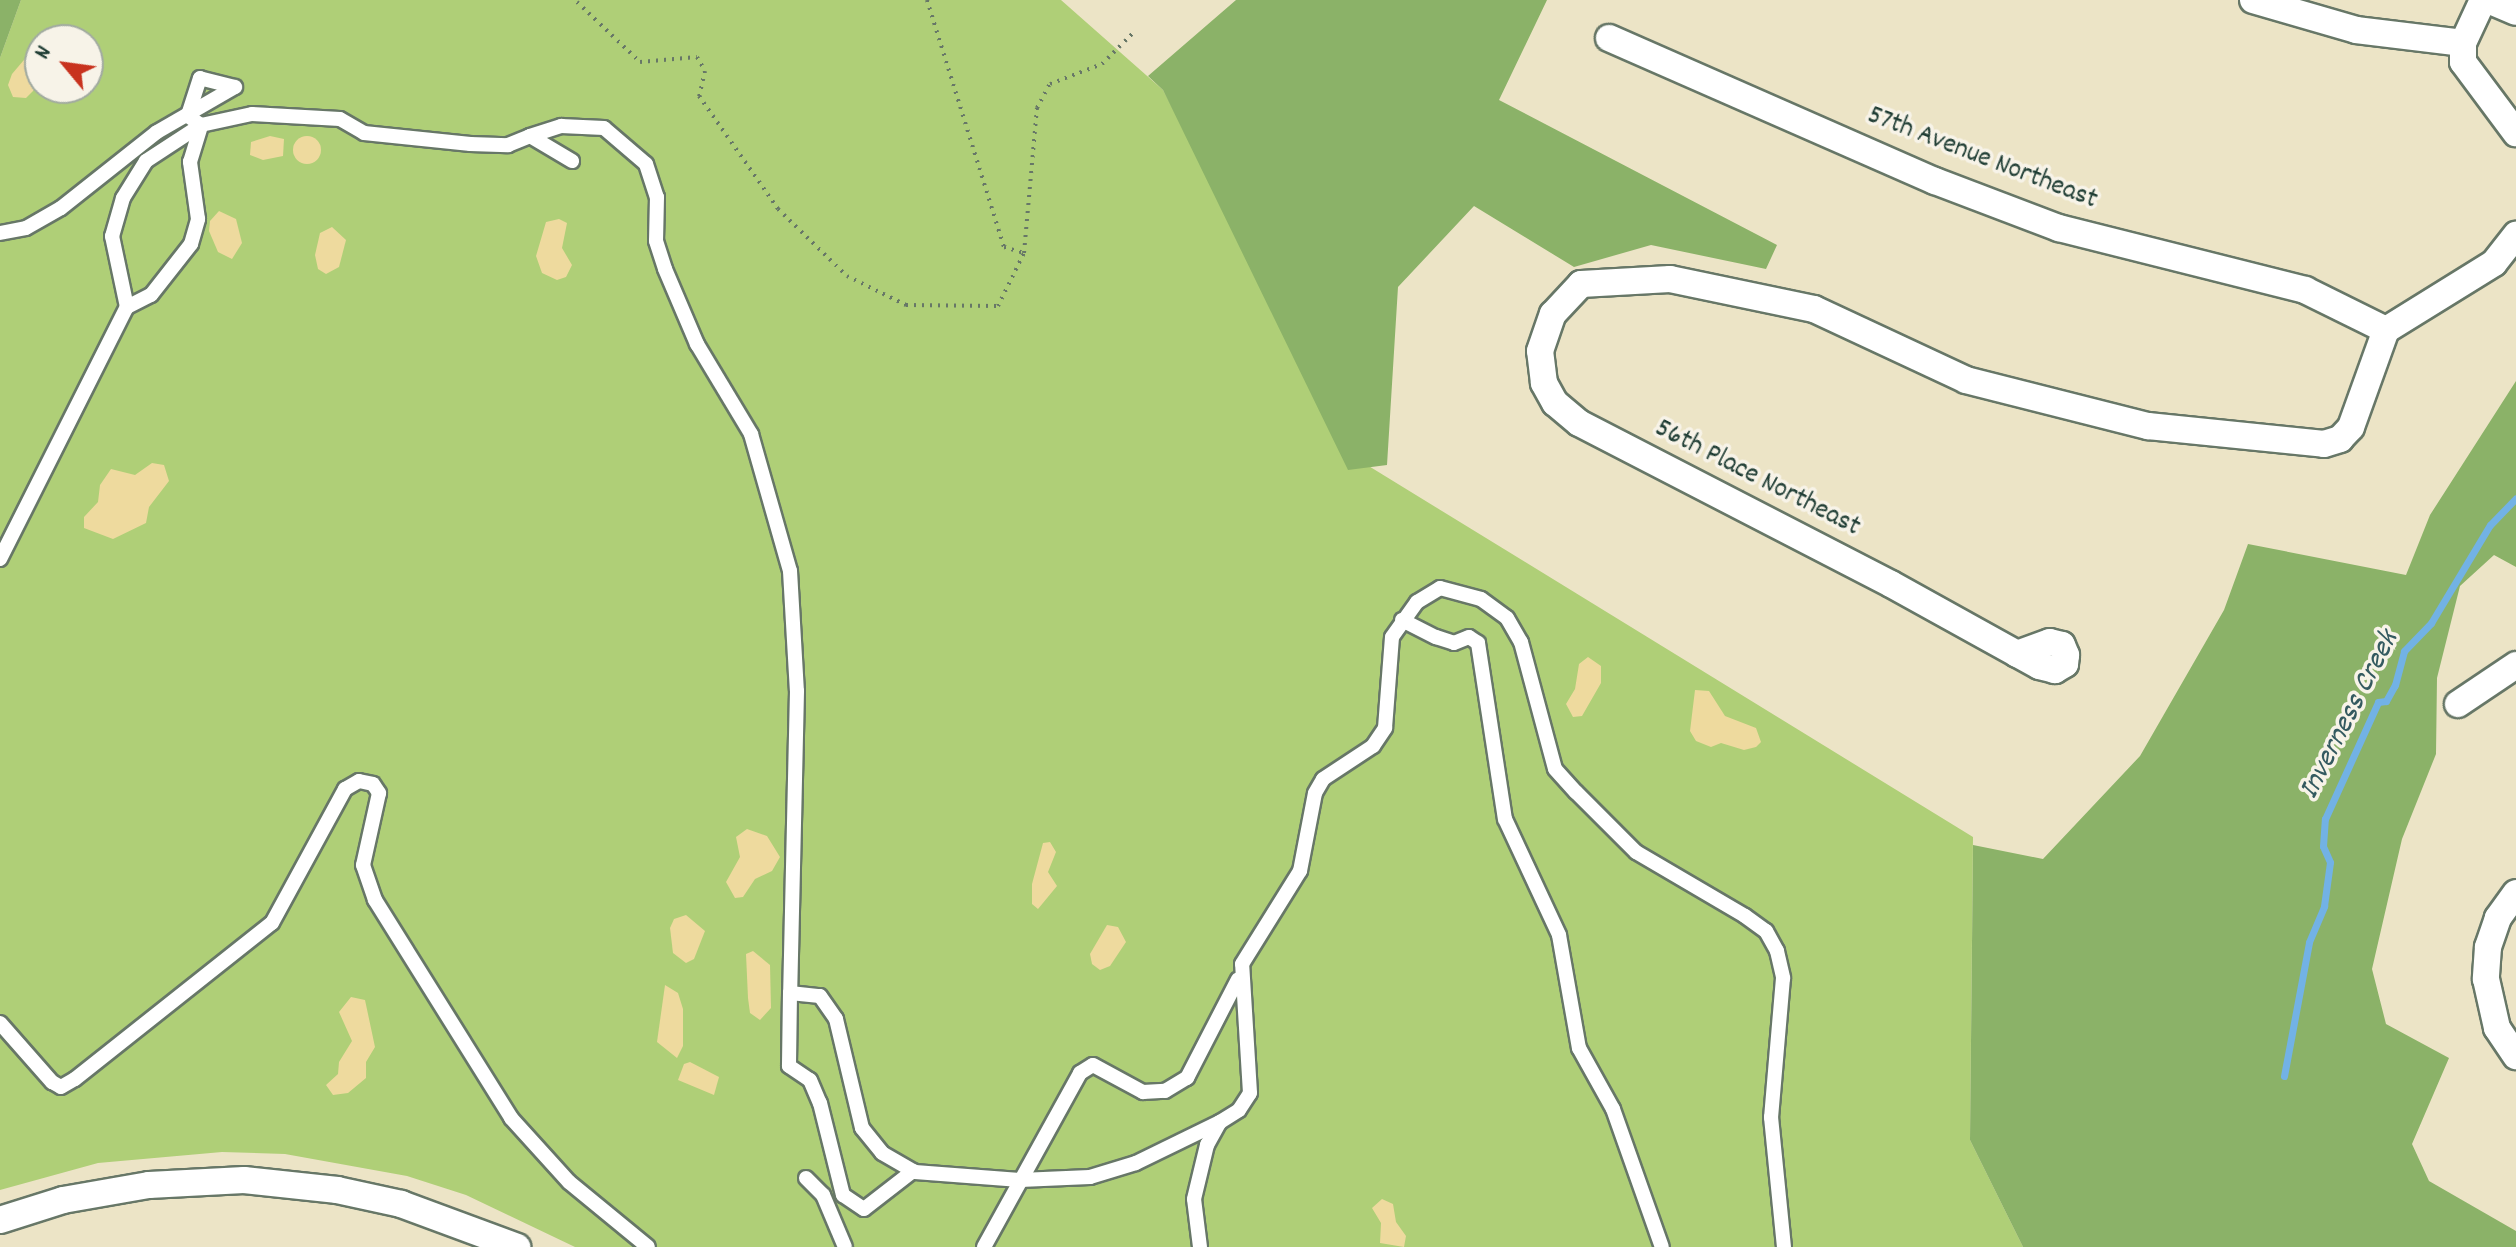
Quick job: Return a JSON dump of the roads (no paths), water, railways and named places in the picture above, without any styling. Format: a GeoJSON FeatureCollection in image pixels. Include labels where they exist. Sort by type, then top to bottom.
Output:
{"type":"FeatureCollection","features":[{"type":"Feature","properties":{"kind":"street"},"geometry":{"type":"LineString","coordinates":[[2253,0],[2356,30],[2463,43]]}},
{"type":"Feature","properties":{"kind":"street"},"geometry":{"type":"LineString","coordinates":[[2516,12],[2486,0],[2463,43],[2470,78],[2516,133]]}},
{"type":"Feature","properties":{"kind":"street","name":"57th Avenue Northeast"},"geometry":{"type":"LineString","coordinates":[[1609,38],[1935,181],[2059,228],[2305,290],[2386,330]]}},
{"type":"Feature","properties":{"kind":"street"},"geometry":{"type":"LineString","coordinates":[[2386,330],[2494,263],[2516,235]]}},
{"type":"Feature","properties":{"kind":"street","name":"56th Place Northeast"},"geometry":{"type":"LineString","coordinates":[[2017,654],[1579,423],[1555,403],[1544,383],[1540,351],[1553,314],[1581,284],[1670,279],[1814,309],[1966,380],[2148,426],[2324,444],[2340,439],[2351,427],[2386,330]]}},
{"type":"Feature","properties":{"kind":"street"},"geometry":{"type":"LineString","coordinates":[[2458,704],[2516,665]]}},
{"type":"Feature","properties":{"kind":"street"},"geometry":{"type":"LineString","coordinates":[[2516,893],[2498,918],[2488,947],[2486,979],[2497,1028],[2516,1056]]}},
{"type":"Feature","properties":{"kind":"street"},"geometry":{"type":"LineString","coordinates":[[0,1220],[63,1200],[149,1185],[244,1180],[337,1190],[401,1204],[517,1247]]}},
{"type":"Feature","properties":{"kind":"lane"},"geometry":{"type":"LineString","coordinates":[[127,307],[112,236],[123,198],[146,161],[201,125],[252,114],[340,119],[364,133],[439,142],[508,145],[561,126],[604,128],[646,164],[657,197],[656,241],[665,269],[697,344],[751,434],[790,571],[797,691],[789,1066],[810,1080],[820,1103],[843,1195],[864,1209],[913,1171]]}},
{"type":"Feature","properties":{"kind":"lane"},"geometry":{"type":"LineString","coordinates":[[0,233],[26,228],[61,208],[138,145],[188,116],[201,125]]}},
{"type":"Feature","properties":{"kind":"lane"},"geometry":{"type":"LineString","coordinates":[[0,559],[127,307],[151,295],[191,244],[198,219],[190,162],[201,125]]}},
{"type":"Feature","properties":{"kind":"lane"},"geometry":{"type":"LineString","coordinates":[[530,136],[572,161]]}},
{"type":"Feature","properties":{"kind":"lane"},"geometry":{"type":"LineString","coordinates":[[984,1247],[1080,1073],[1093,1065],[1143,1092],[1165,1091],[1187,1078],[1235,994],[1242,964],[1300,871],[1315,793],[1323,779],[1373,746],[1385,728],[1390,704],[1387,658],[1402,620],[1440,588],[1481,599],[1507,618],[1521,642],[1555,769],[1636,852],[1766,931],[1777,951],[1783,978],[1771,1117],[1784,1247]]}},
{"type":"Feature","properties":{"kind":"lane"},"geometry":{"type":"LineString","coordinates":[[1402,620],[1445,640],[1469,637],[1478,643],[1505,819],[1559,935],[1579,1048],[1613,1109],[1662,1247]]}},
{"type":"Feature","properties":{"kind":"lane"},"geometry":{"type":"LineString","coordinates":[[0,1023],[52,1082],[61,1087],[75,1079],[272,923],[284,909],[315,836],[345,789],[359,781],[373,784],[379,793],[363,865],[375,900],[511,1118],[569,1182],[648,1247]]}},
{"type":"Feature","properties":{"kind":"lane"},"geometry":{"type":"LineString","coordinates":[[790,993],[820,996],[836,1019],[862,1128],[882,1153],[913,1171],[959,1179],[1090,1177],[1124,1167],[1239,1110],[1250,1093],[1242,964]]}},
{"type":"Feature","properties":{"kind":"lane"},"geometry":{"type":"LineString","coordinates":[[1200,1247],[1194,1199],[1207,1145],[1220,1122]]}},
{"type":"Feature","properties":{"kind":"lane"},"geometry":{"type":"LineString","coordinates":[[806,1178],[828,1204],[845,1247]]}},
{"type":"Feature","properties":{"kind":"waterway","name":"Inverness Creek"},"geometry":{"type":"LineString","coordinates":[[2284,1076],[2309,942],[2324,906],[2330,862],[2323,846],[2325,819],[2378,702],[2386,701],[2395,685],[2404,651],[2431,623],[2490,525],[2516,498]]}}]}
